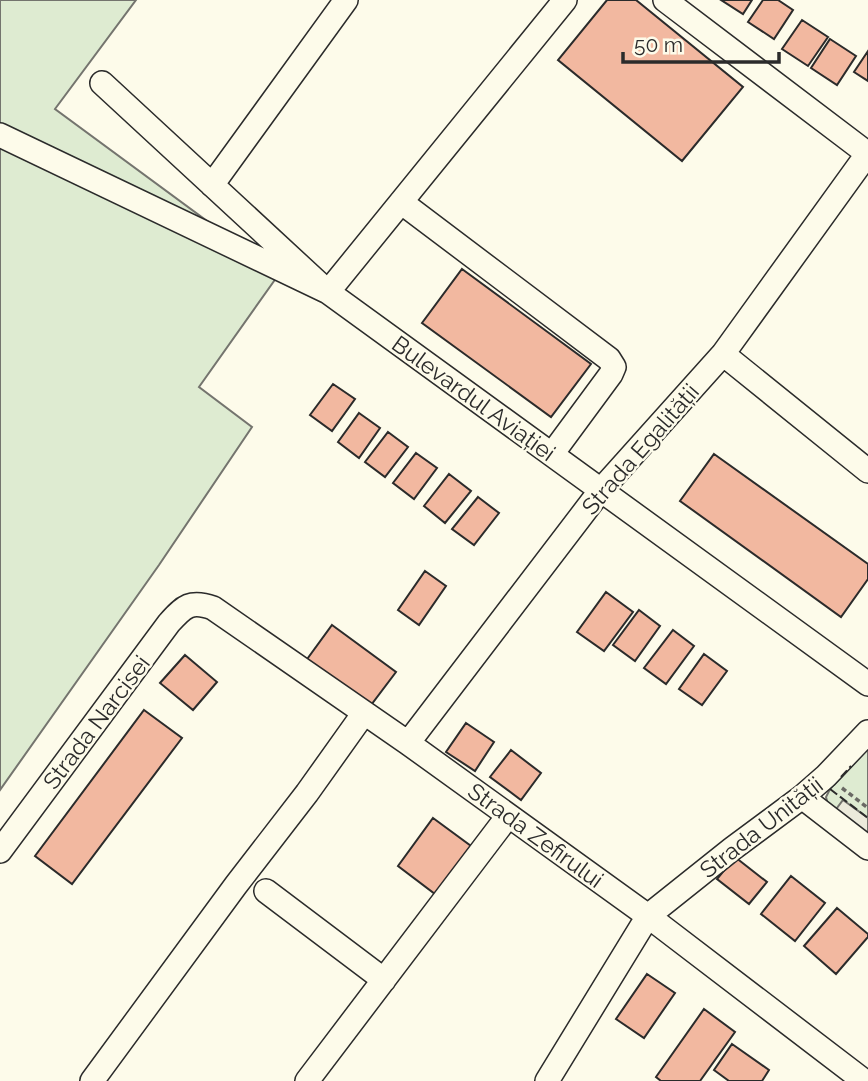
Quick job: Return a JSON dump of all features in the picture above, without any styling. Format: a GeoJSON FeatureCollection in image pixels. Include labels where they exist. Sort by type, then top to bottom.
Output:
{"type":"FeatureCollection","features":[{"type":"Feature","properties":{"kind":"street"},"geometry":{"type":"LineString","coordinates":[[212,186],[346,0]]}},
{"type":"Feature","properties":{"kind":"street"},"geometry":{"type":"LineString","coordinates":[[0,135],[328,292],[565,0]]}},
{"type":"Feature","properties":{"kind":"street"},"geometry":{"type":"LineString","coordinates":[[665,0],[868,154]]}},
{"type":"Feature","properties":{"kind":"street","name":"Bulevardul Aviației"},"geometry":{"type":"LineString","coordinates":[[102,83],[328,292],[868,684]]}},
{"type":"Feature","properties":{"kind":"street","name":"Strada Egalității"},"geometry":{"type":"LineString","coordinates":[[408,743],[601,490],[723,354],[868,154]]}},
{"type":"Feature","properties":{"kind":"street"},"geometry":{"type":"LineString","coordinates":[[401,202],[609,359],[614,367],[552,454]]}},
{"type":"Feature","properties":{"kind":"street"},"geometry":{"type":"LineString","coordinates":[[723,354],[868,471]]}},
{"type":"Feature","properties":{"kind":"street","name":"Strada Zefirului"},"geometry":{"type":"LineString","coordinates":[[199,603],[213,608],[408,743],[648,916],[864,1081]]}},
{"type":"Feature","properties":{"kind":"street","name":"Strada Narcisei"},"geometry":{"type":"LineString","coordinates":[[0,851],[169,623],[182,608],[199,603]]}},
{"type":"Feature","properties":{"kind":"street"},"geometry":{"type":"LineString","coordinates":[[92,1081],[364,713]]}},
{"type":"Feature","properties":{"kind":"street","name":"Strada Unității"},"geometry":{"type":"LineString","coordinates":[[547,1081],[648,916],[802,797],[868,732]]}},
{"type":"Feature","properties":{"kind":"street"},"geometry":{"type":"LineString","coordinates":[[802,797],[868,848]]}},
{"type":"Feature","properties":{"kind":"street"},"geometry":{"type":"LineString","coordinates":[[307,1081],[508,816]]}},
{"type":"Feature","properties":{"kind":"street"},"geometry":{"type":"LineString","coordinates":[[266,891],[384,980]]}},
{"type":"Feature","properties":{"kind":"path"},"geometry":{"type":"LineString","coordinates":[[826,776],[868,808]]}},
{"type":"Feature","properties":{"kind":"green space"},"geometry":{"type":"Polygon","coordinates":[[[0,0],[136,0],[55,109],[279,274],[199,387],[252,427],[159,565],[0,790],[0,0]]]}},
{"type":"Feature","properties":{"kind":"green space"},"geometry":{"type":"Polygon","coordinates":[[[868,748],[868,838],[828,805],[826,797],[830,789],[868,748]]]}},
{"type":"Feature","properties":{"kind":"shaded area"},"geometry":{"type":"Polygon","coordinates":[[[843,800],[868,818],[868,838],[834,812],[843,800]]]}},
{"type":"Feature","properties":{"kind":"building"},"geometry":{"type":"Polygon","coordinates":[[[607,0],[636,0],[743,87],[682,161],[558,60],[607,0]]]}},
{"type":"Feature","properties":{"kind":"building"},"geometry":{"type":"Polygon","coordinates":[[[721,0],[752,0],[743,14],[721,0]]]}},
{"type":"Feature","properties":{"kind":"building"},"geometry":{"type":"Polygon","coordinates":[[[763,0],[778,0],[793,10],[774,39],[748,22],[763,0]]]}},
{"type":"Feature","properties":{"kind":"building"},"geometry":{"type":"Polygon","coordinates":[[[802,20],[828,37],[808,66],[782,49],[802,20]]]}},
{"type":"Feature","properties":{"kind":"building"},"geometry":{"type":"Polygon","coordinates":[[[830,39],[856,56],[837,85],[811,68],[830,39]]]}},
{"type":"Feature","properties":{"kind":"building"},"geometry":{"type":"Polygon","coordinates":[[[868,51],[868,81],[854,72],[868,51]]]}},
{"type":"Feature","properties":{"kind":"building"},"geometry":{"type":"Polygon","coordinates":[[[462,269],[591,364],[551,417],[422,323],[462,269]]]}},
{"type":"Feature","properties":{"kind":"building"},"geometry":{"type":"Polygon","coordinates":[[[333,384],[355,399],[332,431],[310,415],[333,384]]]}},
{"type":"Feature","properties":{"kind":"building"},"geometry":{"type":"Polygon","coordinates":[[[359,413],[380,428],[359,458],[338,442],[359,413]]]}},
{"type":"Feature","properties":{"kind":"building"},"geometry":{"type":"Polygon","coordinates":[[[388,432],[408,447],[385,477],[365,462],[388,432]]]}},
{"type":"Feature","properties":{"kind":"building"},"geometry":{"type":"Polygon","coordinates":[[[416,453],[437,468],[414,499],[393,483],[416,453]]]}},
{"type":"Feature","properties":{"kind":"building"},"geometry":{"type":"Polygon","coordinates":[[[714,454],[868,564],[868,579],[841,617],[680,501],[714,454]]]}},
{"type":"Feature","properties":{"kind":"building"},"geometry":{"type":"Polygon","coordinates":[[[449,474],[471,491],[445,523],[424,506],[449,474]]]}},
{"type":"Feature","properties":{"kind":"building"},"geometry":{"type":"Polygon","coordinates":[[[478,497],[499,513],[474,545],[452,529],[478,497]]]}},
{"type":"Feature","properties":{"kind":"building"},"geometry":{"type":"Polygon","coordinates":[[[425,571],[446,586],[419,625],[398,610],[425,571]]]}},
{"type":"Feature","properties":{"kind":"building"},"geometry":{"type":"Polygon","coordinates":[[[606,592],[633,612],[604,651],[577,632],[606,592]]]}},
{"type":"Feature","properties":{"kind":"building"},"geometry":{"type":"Polygon","coordinates":[[[639,610],[660,626],[635,661],[613,645],[639,610]]]}},
{"type":"Feature","properties":{"kind":"building"},"geometry":{"type":"Polygon","coordinates":[[[332,625],[396,672],[368,709],[305,662],[332,625]]]}},
{"type":"Feature","properties":{"kind":"building"},"geometry":{"type":"Polygon","coordinates":[[[673,630],[694,646],[666,684],[644,668],[673,630]]]}},
{"type":"Feature","properties":{"kind":"building"},"geometry":{"type":"Polygon","coordinates":[[[704,654],[727,671],[702,705],[679,689],[704,654]]]}},
{"type":"Feature","properties":{"kind":"building"},"geometry":{"type":"Polygon","coordinates":[[[185,655],[217,682],[193,710],[160,683],[185,655]]]}},
{"type":"Feature","properties":{"kind":"building"},"geometry":{"type":"Polygon","coordinates":[[[144,710],[182,738],[72,884],[35,856],[144,710]]]}},
{"type":"Feature","properties":{"kind":"building"},"geometry":{"type":"Polygon","coordinates":[[[466,723],[494,742],[475,771],[446,752],[466,723]]]}},
{"type":"Feature","properties":{"kind":"building"},"geometry":{"type":"Polygon","coordinates":[[[511,750],[541,773],[521,800],[490,777],[511,750]]]}},
{"type":"Feature","properties":{"kind":"building"},"geometry":{"type":"Polygon","coordinates":[[[433,818],[471,846],[435,894],[398,866],[433,818]]]}},
{"type":"Feature","properties":{"kind":"building"},"geometry":{"type":"Polygon","coordinates":[[[735,857],[767,882],[749,904],[717,879],[735,857]]]}},
{"type":"Feature","properties":{"kind":"building"},"geometry":{"type":"Polygon","coordinates":[[[791,876],[825,903],[795,941],[761,914],[791,876]]]}},
{"type":"Feature","properties":{"kind":"building"},"geometry":{"type":"Polygon","coordinates":[[[837,908],[868,934],[868,937],[836,974],[804,946],[837,908]]]}},
{"type":"Feature","properties":{"kind":"building"},"geometry":{"type":"Polygon","coordinates":[[[647,974],[675,993],[644,1038],[616,1019],[647,974]]]}},
{"type":"Feature","properties":{"kind":"building"},"geometry":{"type":"Polygon","coordinates":[[[704,1009],[735,1032],[700,1081],[661,1081],[656,1077],[704,1009]]]}},
{"type":"Feature","properties":{"kind":"building"},"geometry":{"type":"Polygon","coordinates":[[[732,1044],[769,1070],[762,1081],[729,1081],[714,1070],[732,1044]]]}},
{"type":"Feature","properties":{"kind":"fence"},"geometry":{"type":"LineString","coordinates":[[841,777],[851,766]]}},
{"type":"Feature","properties":{"kind":"fence"},"geometry":{"type":"LineString","coordinates":[[830,789],[868,818]]}}]}
